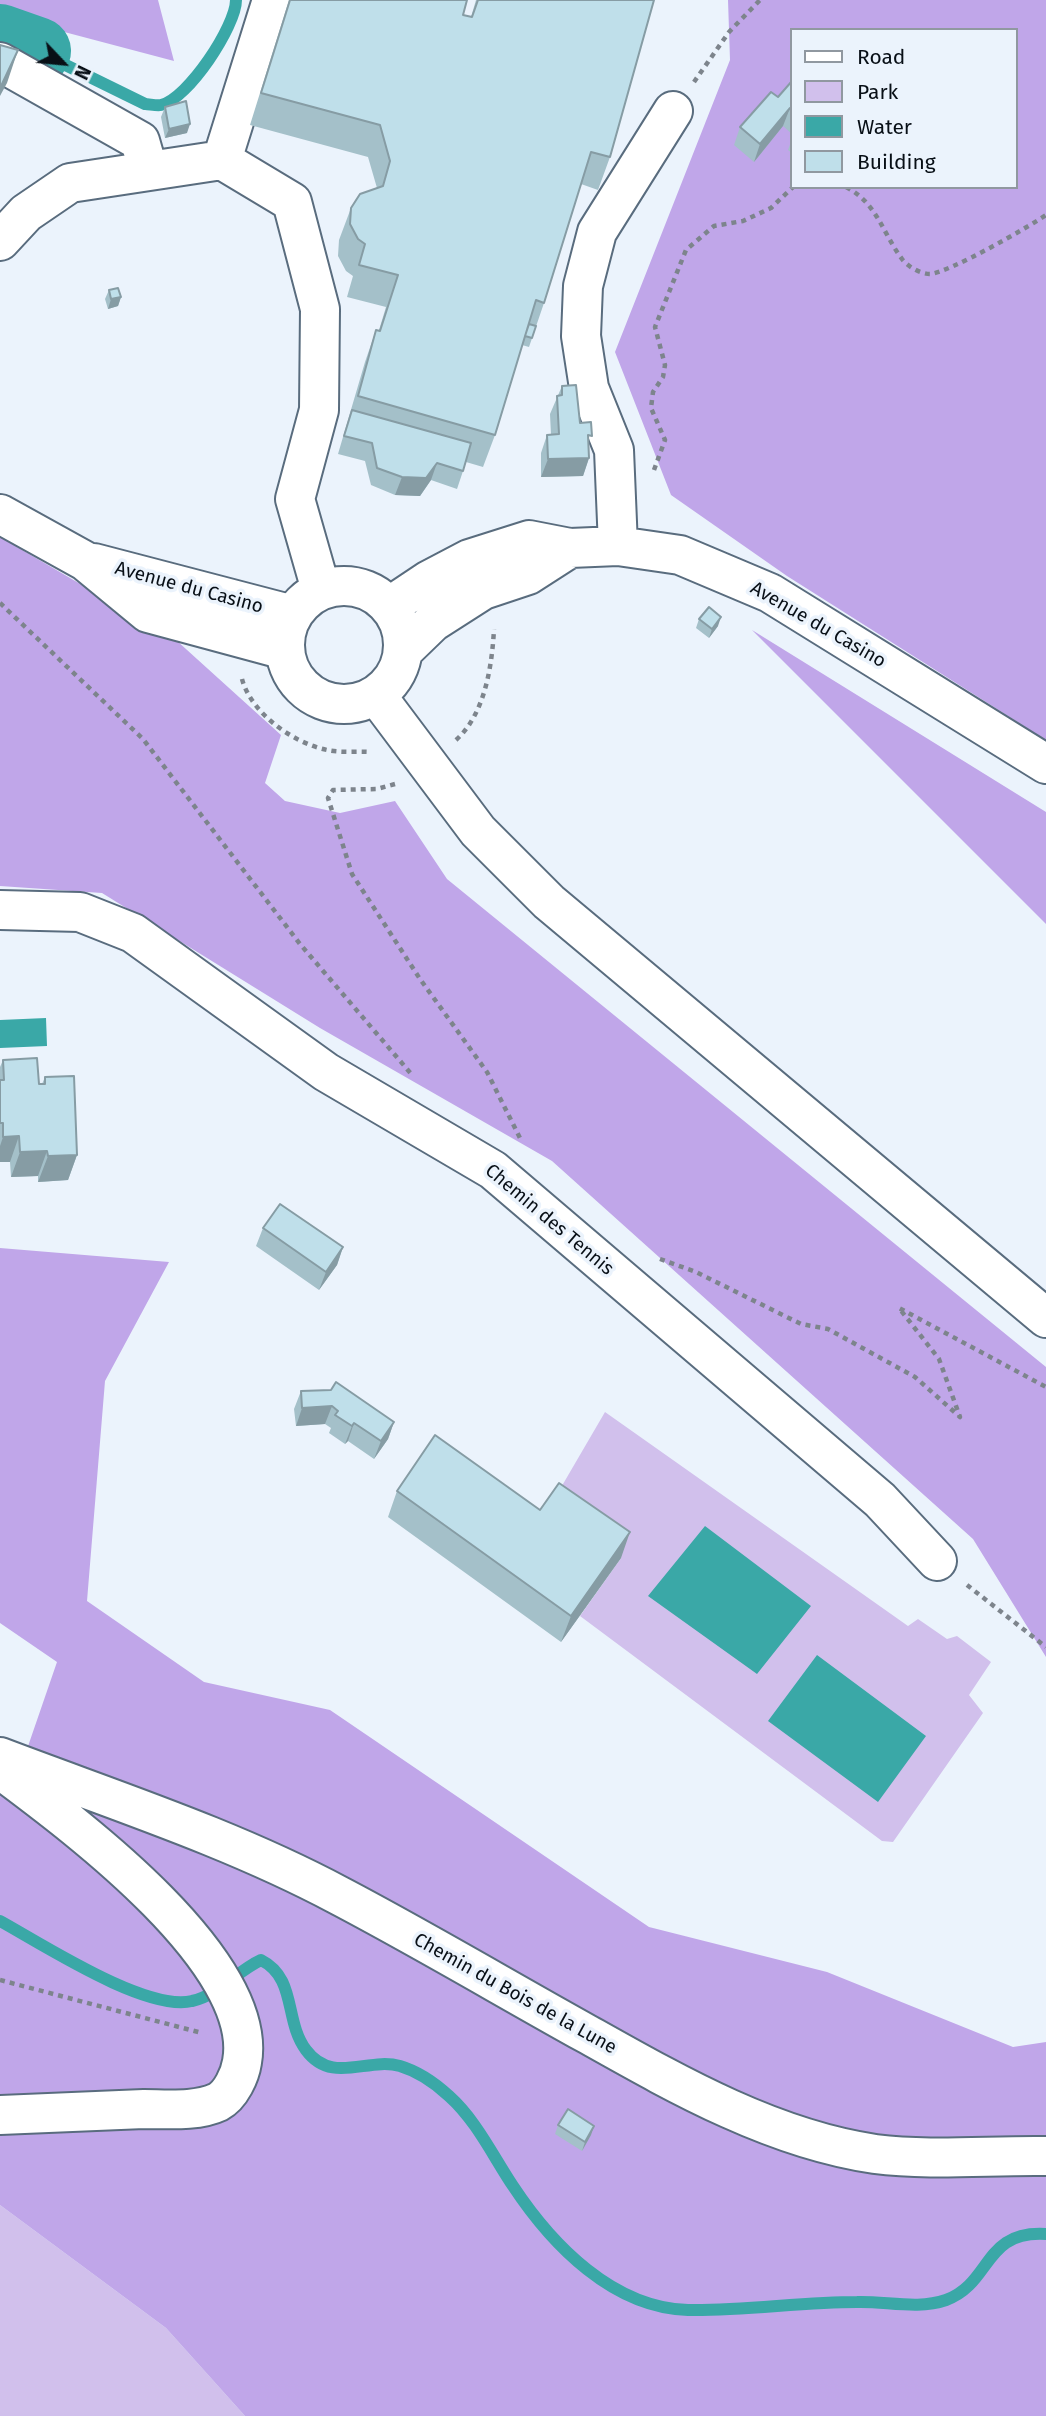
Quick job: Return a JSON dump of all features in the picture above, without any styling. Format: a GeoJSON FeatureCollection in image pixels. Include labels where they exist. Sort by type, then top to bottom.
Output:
{"type":"FeatureCollection","features":[{"type":"Feature","properties":{"kind":"street"},"geometry":{"type":"LineString","coordinates":[[222,160],[272,0]]}},
{"type":"Feature","properties":{"kind":"street"},"geometry":{"type":"LineString","coordinates":[[0,62],[140,141],[148,169]]}},
{"type":"Feature","properties":{"kind":"street"},"geometry":{"type":"LineString","coordinates":[[618,546],[614,450],[589,387],[581,337],[583,286],[597,232],[673,111]]}},
{"type":"Feature","properties":{"kind":"street"},"geometry":{"type":"LineString","coordinates":[[0,241],[26,214],[70,183],[148,169],[222,160],[292,202],[320,309],[319,410],[295,499],[321,590]]}},
{"type":"Feature","properties":{"kind":"street","name":"Avenue du Casino"},"geometry":{"type":"LineString","coordinates":[[0,514],[85,561],[148,613],[289,633]]}},
{"type":"Feature","properties":{"kind":"street","name":"Avenue du Casino"},"geometry":{"type":"LineString","coordinates":[[390,606],[429,580],[469,559],[529,540],[570,548],[618,546],[680,555],[770,593],[1046,764]]}},
{"type":"Feature","properties":{"kind":"street"},"geometry":{"type":"LineString","coordinates":[[404,651],[433,622],[483,590],[528,575],[570,548]]}},
{"type":"Feature","properties":{"kind":"street"},"geometry":{"type":"LineString","coordinates":[[339,585],[358,587],[376,594],[390,606],[400,627],[404,651],[399,668],[390,683],[376,695],[361,702],[343,704],[319,698],[298,682],[289,633],[300,604],[321,590],[339,585]]}},
{"type":"Feature","properties":{"kind":"street"},"geometry":{"type":"LineString","coordinates":[[376,695],[478,831],[549,902],[1046,1318]]}},
{"type":"Feature","properties":{"kind":"street","name":"Chemin des Tennis"},"geometry":{"type":"LineString","coordinates":[[0,910],[80,912],[133,933],[326,1072],[493,1170],[880,1500],[937,1561]]}},
{"type":"Feature","properties":{"kind":"street","name":"Chemin du Bois de la Lune"},"geometry":{"type":"LineString","coordinates":[[0,1757],[265,1859],[337,1894],[669,2080],[760,2121],[798,2135],[874,2153],[913,2157],[1046,2157]]}},
{"type":"Feature","properties":{"kind":"street"},"geometry":{"type":"LineString","coordinates":[[0,1769],[84,1831],[159,1902],[211,1964],[242,2026],[240,2076],[219,2101],[188,2108],[0,2115]]}},
{"type":"Feature","properties":{"kind":"path"},"geometry":{"type":"LineString","coordinates":[[673,111],[729,32],[760,0]]}},
{"type":"Feature","properties":{"kind":"path"},"geometry":{"type":"LineString","coordinates":[[650,474],[656,468],[666,440],[652,408],[653,392],[663,377],[665,365],[655,327],[686,250],[715,226],[743,221],[771,208],[791,189]]}},
{"type":"Feature","properties":{"kind":"path"},"geometry":{"type":"LineString","coordinates":[[850,189],[864,197],[903,261],[914,270],[930,274],[981,252],[1028,228],[1046,215]]}},
{"type":"Feature","properties":{"kind":"path"},"geometry":{"type":"LineString","coordinates":[[0,603],[143,739],[300,944],[414,1078]]}},
{"type":"Feature","properties":{"kind":"path"},"geometry":{"type":"LineString","coordinates":[[452,744],[460,737],[480,702],[491,668],[493,619]]}},
{"type":"Feature","properties":{"kind":"path"},"geometry":{"type":"LineString","coordinates":[[241,677],[244,687],[264,716],[293,736],[326,750],[374,752]]}},
{"type":"Feature","properties":{"kind":"path"},"geometry":{"type":"LineString","coordinates":[[377,789],[333,790],[328,798],[352,874],[420,979],[487,1072]]}},
{"type":"Feature","properties":{"kind":"path"},"geometry":{"type":"LineString","coordinates":[[647,1255],[696,1272],[801,1324],[828,1329],[915,1377],[960,1417],[939,1359],[899,1308],[1046,1387]]}},
{"type":"Feature","properties":{"kind":"path"},"geometry":{"type":"LineString","coordinates":[[937,1561],[1046,1647]]}},
{"type":"Feature","properties":{"kind":"path"},"geometry":{"type":"LineString","coordinates":[[0,1980],[242,2026]]}},
{"type":"Feature","properties":{"kind":"green space"},"geometry":{"type":"Polygon","coordinates":[[[605,1412],[908,1626],[918,1619],[947,1639],[957,1636],[991,1662],[969,1695],[983,1713],[893,1842],[882,1841],[580,1616],[621,1558],[549,1508],[605,1412]]]}},
{"type":"Feature","properties":{"kind":"green space"},"geometry":{"type":"Polygon","coordinates":[[[0,2205],[166,2328],[245,2416],[0,2416],[0,2205]]]}},
{"type":"Feature","properties":{"kind":"shaded area"},"geometry":{"type":"Polygon","coordinates":[[[0,0],[158,0],[174,61],[0,15],[0,0]]]}},
{"type":"Feature","properties":{"kind":"shaded area"},"geometry":{"type":"Polygon","coordinates":[[[728,0],[1046,0],[1046,740],[787,576],[671,495],[615,352],[730,60],[728,0]]]}},
{"type":"Feature","properties":{"kind":"shaded area"},"geometry":{"type":"Polygon","coordinates":[[[0,537],[176,640],[281,735],[265,783],[285,801],[340,813],[395,801],[447,879],[1046,1367],[1046,1657],[973,1539],[552,1161],[320,1028],[102,893],[0,886],[0,537]]]}},
{"type":"Feature","properties":{"kind":"shaded area"},"geometry":{"type":"Polygon","coordinates":[[[752,630],[1046,812],[1046,924],[752,630]]]}},
{"type":"Feature","properties":{"kind":"shaded area"},"geometry":{"type":"Polygon","coordinates":[[[0,1248],[169,1262],[105,1381],[87,1601],[204,1682],[330,1710],[649,1927],[827,1972],[1013,2047],[1046,2042],[1046,2416],[245,2416],[166,2328],[0,2205],[0,1778],[15,1784],[57,1662],[0,1623],[0,1248]]]}},
{"type":"Feature","properties":{"kind":"water"},"geometry":{"type":"Polygon","coordinates":[[[46,1018],[47,1046],[0,1048],[0,1020],[46,1018]]]}},
{"type":"Feature","properties":{"kind":"water"},"geometry":{"type":"Polygon","coordinates":[[[705,1526],[811,1606],[757,1674],[648,1596],[705,1526]]]}},
{"type":"Feature","properties":{"kind":"water"},"geometry":{"type":"Polygon","coordinates":[[[817,1655],[926,1736],[878,1802],[768,1721],[817,1655]]]}},
{"type":"Feature","properties":{"kind":"building"},"geometry":{"type":"Polygon","coordinates":[[[290,0],[467,0],[463,15],[472,17],[478,0],[654,0],[610,157],[591,152],[544,303],[536,300],[495,435],[358,396],[376,330],[380,331],[398,275],[359,265],[365,244],[358,239],[350,224],[351,208],[360,194],[383,186],[390,161],[380,125],[261,93],[290,0]]]}},
{"type":"Feature","properties":{"kind":"building"},"geometry":{"type":"Polygon","coordinates":[[[0,45],[18,50],[0,88],[0,45]]]}},
{"type":"Feature","properties":{"kind":"building"},"geometry":{"type":"Polygon","coordinates":[[[790,83],[790,108],[760,144],[740,127],[771,92],[778,97],[790,83]]]}},
{"type":"Feature","properties":{"kind":"building"},"geometry":{"type":"Polygon","coordinates":[[[186,101],[190,124],[169,129],[165,107],[186,101]]]}},
{"type":"Feature","properties":{"kind":"building"},"geometry":{"type":"Polygon","coordinates":[[[118,288],[121,297],[111,299],[109,290],[118,288]]]}},
{"type":"Feature","properties":{"kind":"building"},"geometry":{"type":"Polygon","coordinates":[[[529,324],[536,326],[532,338],[525,336],[529,324]]]}},
{"type":"Feature","properties":{"kind":"building"},"geometry":{"type":"Polygon","coordinates":[[[576,385],[580,423],[591,422],[592,436],[588,435],[589,458],[548,459],[547,435],[559,434],[557,396],[562,395],[562,386],[576,385]]]}},
{"type":"Feature","properties":{"kind":"building"},"geometry":{"type":"Polygon","coordinates":[[[352,410],[471,443],[463,471],[437,463],[426,478],[402,477],[377,468],[372,443],[344,436],[352,410]]]}},
{"type":"Feature","properties":{"kind":"building"},"geometry":{"type":"Polygon","coordinates":[[[709,607],[721,617],[712,629],[699,619],[709,607]]]}},
{"type":"Feature","properties":{"kind":"building"},"geometry":{"type":"Polygon","coordinates":[[[37,1058],[39,1084],[45,1084],[45,1077],[74,1076],[77,1155],[48,1156],[47,1151],[20,1152],[19,1136],[3,1137],[3,1123],[0,1123],[0,1080],[4,1080],[3,1060],[37,1058]]]}},
{"type":"Feature","properties":{"kind":"building"},"geometry":{"type":"Polygon","coordinates":[[[280,1204],[343,1247],[326,1272],[263,1228],[280,1204]]]}},
{"type":"Feature","properties":{"kind":"building"},"geometry":{"type":"Polygon","coordinates":[[[336,1382],[394,1422],[381,1441],[354,1423],[352,1426],[335,1415],[338,1411],[332,1406],[302,1408],[301,1391],[331,1390],[336,1382]]]}},
{"type":"Feature","properties":{"kind":"building"},"geometry":{"type":"Polygon","coordinates":[[[435,1435],[540,1510],[559,1483],[630,1532],[571,1616],[397,1491],[435,1435]]]}},
{"type":"Feature","properties":{"kind":"building"},"geometry":{"type":"Polygon","coordinates":[[[568,2109],[594,2126],[585,2142],[558,2125],[568,2109]]]}},
{"type":"Feature","properties":{"kind":"waterway"},"geometry":{"type":"LineString","coordinates":[[37,51],[145,104],[161,105],[184,90],[209,60],[228,27],[236,0]]}},
{"type":"Feature","properties":{"kind":"waterway"},"geometry":{"type":"LineString","coordinates":[[0,38],[37,51]]}},
{"type":"Feature","properties":{"kind":"waterway"},"geometry":{"type":"LineString","coordinates":[[0,1921],[94,1974],[122,1987],[172,2002],[192,2001],[210,1994],[261,1960],[280,1978],[299,2039],[316,2060],[338,2068],[388,2064],[400,2066],[433,2082],[468,2116],[513,2186],[546,2230],[566,2251],[610,2285],[634,2298],[661,2307],[709,2310],[836,2302],[913,2305],[935,2303],[961,2292],[1010,2240],[1026,2235],[1046,2234]]}}]}
